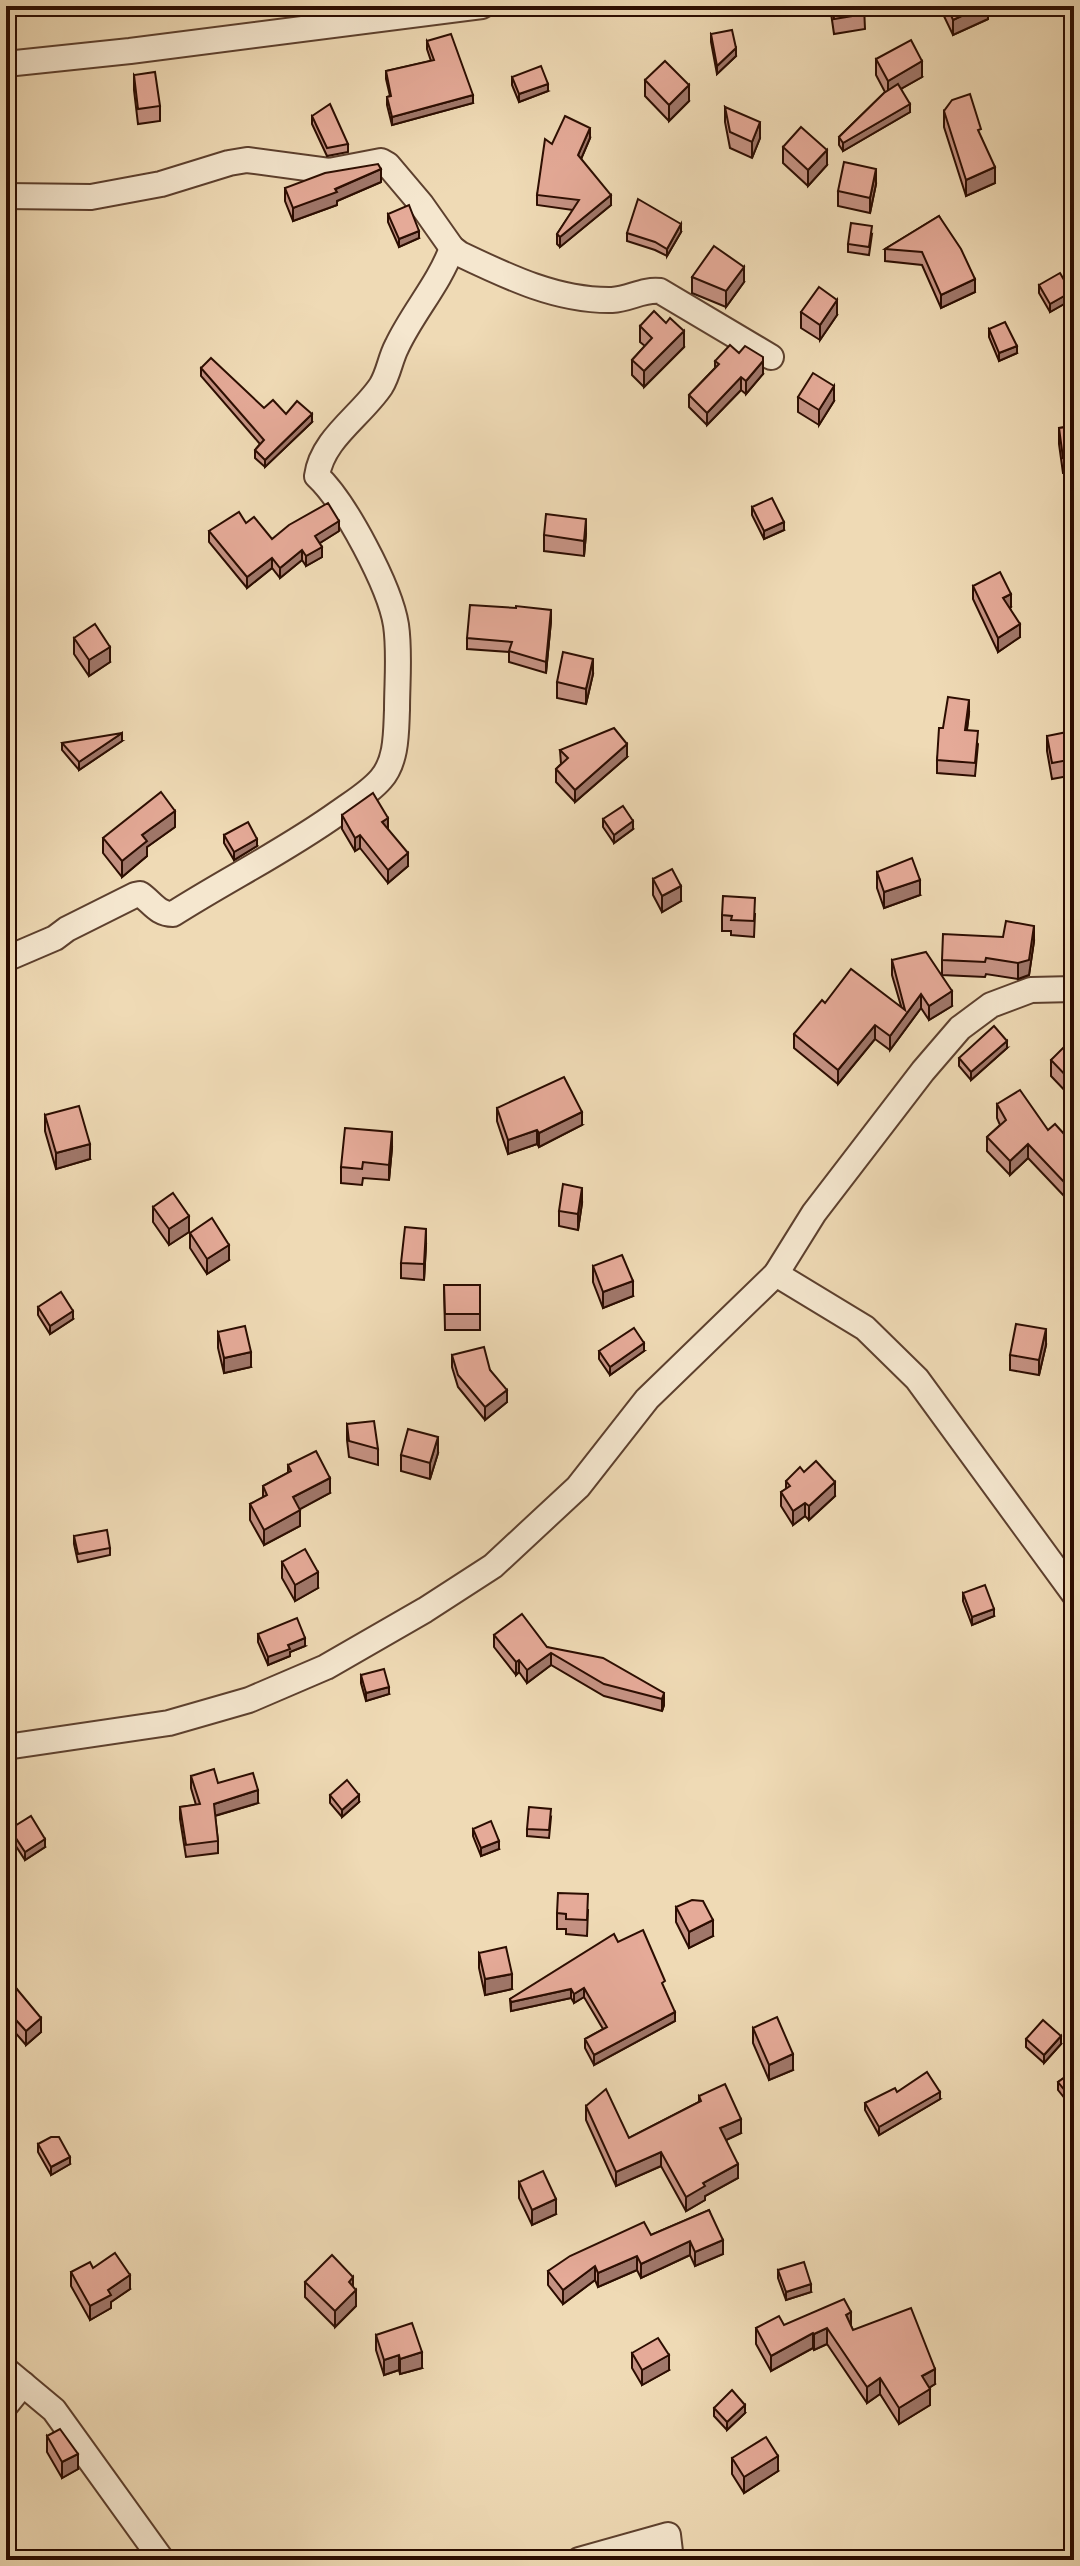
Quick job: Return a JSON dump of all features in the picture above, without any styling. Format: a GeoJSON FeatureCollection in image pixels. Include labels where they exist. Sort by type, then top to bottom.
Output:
{"type":"FeatureCollection","features":[{"type":"Feature","properties":{"kind":"street"},"geometry":{"type":"LineString","coordinates":[[6,64],[482,6]]}},
{"type":"Feature","properties":{"kind":"street"},"geometry":{"type":"LineString","coordinates":[[6,196],[91,197],[161,184],[238,160],[259,160],[329,171],[381,161],[388,165],[452,248],[460,254],[519,282],[582,299],[616,300],[641,291],[660,291],[771,357]]}},
{"type":"Feature","properties":{"kind":"street"},"geometry":{"type":"LineString","coordinates":[[6,959],[55,938],[135,895],[145,897],[159,912],[173,914],[307,835],[384,777],[392,759],[396,729],[396,627],[391,605],[356,530],[331,489],[317,476],[319,463],[345,426],[382,384],[397,346],[429,294],[452,248]]}},
{"type":"Feature","properties":{"kind":"street"},"geometry":{"type":"LineString","coordinates":[[6,1747],[169,1723],[249,1700],[326,1667],[425,1610],[493,1566],[578,1487],[647,1399],[776,1274],[814,1213],[923,1071],[960,1028],[991,1005],[1031,990],[1074,989]]}},
{"type":"Feature","properties":{"kind":"street"},"geometry":{"type":"LineString","coordinates":[[776,1274],[865,1328],[917,1379],[1074,1594]]}},
{"type":"Feature","properties":{"kind":"street"},"geometry":{"type":"LineString","coordinates":[[6,2405],[15,2377],[54,2410],[162,2560]]}},
{"type":"Feature","properties":{"kind":"street"},"geometry":{"type":"LineString","coordinates":[[579,2560],[668,2535],[671,2560]]}},
{"type":"Feature","properties":{"kind":"green space"},"geometry":{"type":"Polygon","coordinates":[[[6,6],[95,6],[6,16],[6,6]]]}},
{"type":"Feature","properties":{"kind":"building"},"geometry":{"type":"Polygon","coordinates":[[[832,6],[864,6],[865,14],[834,19],[832,6]]]}},
{"type":"Feature","properties":{"kind":"building"},"geometry":{"type":"Polygon","coordinates":[[[947,6],[983,6],[953,20],[947,6]]]}},
{"type":"Feature","properties":{"kind":"building"},"geometry":{"type":"Polygon","coordinates":[[[732,30],[736,48],[717,66],[711,34],[732,30]]]}},
{"type":"Feature","properties":{"kind":"building"},"geometry":{"type":"Polygon","coordinates":[[[451,34],[473,95],[392,117],[386,71],[434,60],[427,41],[451,34]]]}},
{"type":"Feature","properties":{"kind":"building"},"geometry":{"type":"Polygon","coordinates":[[[911,40],[922,61],[888,81],[876,59],[911,40]]]}},
{"type":"Feature","properties":{"kind":"building"},"geometry":{"type":"Polygon","coordinates":[[[665,61],[689,85],[669,105],[645,80],[665,61]]]}},
{"type":"Feature","properties":{"kind":"building"},"geometry":{"type":"Polygon","coordinates":[[[541,66],[548,84],[519,94],[512,77],[541,66]]]}},
{"type":"Feature","properties":{"kind":"building"},"geometry":{"type":"Polygon","coordinates":[[[155,72],[160,106],[138,109],[134,75],[155,72]]]}},
{"type":"Feature","properties":{"kind":"building"},"geometry":{"type":"Polygon","coordinates":[[[898,84],[910,104],[843,143],[839,137],[884,93],[898,84]]]}},
{"type":"Feature","properties":{"kind":"building"},"geometry":{"type":"Polygon","coordinates":[[[970,94],[981,129],[978,130],[995,167],[966,180],[944,111],[952,100],[970,94]]]}},
{"type":"Feature","properties":{"kind":"building"},"geometry":{"type":"Polygon","coordinates":[[[330,104],[348,144],[327,148],[312,116],[330,104]]]}},
{"type":"Feature","properties":{"kind":"building"},"geometry":{"type":"Polygon","coordinates":[[[725,107],[760,122],[752,142],[730,132],[725,107]]]}},
{"type":"Feature","properties":{"kind":"building"},"geometry":{"type":"Polygon","coordinates":[[[565,116],[590,128],[578,155],[611,195],[560,237],[557,234],[579,200],[537,195],[545,139],[552,144],[565,116]]]}},
{"type":"Feature","properties":{"kind":"building"},"geometry":{"type":"Polygon","coordinates":[[[801,127],[827,150],[808,170],[783,147],[801,127]]]}},
{"type":"Feature","properties":{"kind":"building"},"geometry":{"type":"Polygon","coordinates":[[[844,162],[876,169],[870,198],[838,191],[844,162]]]}},
{"type":"Feature","properties":{"kind":"building"},"geometry":{"type":"Polygon","coordinates":[[[378,164],[381,169],[335,189],[337,192],[293,208],[285,188],[325,173],[378,164]]]}},
{"type":"Feature","properties":{"kind":"building"},"geometry":{"type":"Polygon","coordinates":[[[638,199],[681,224],[667,249],[627,233],[638,199]]]}},
{"type":"Feature","properties":{"kind":"building"},"geometry":{"type":"Polygon","coordinates":[[[409,205],[419,231],[399,239],[388,214],[409,205]]]}},
{"type":"Feature","properties":{"kind":"building"},"geometry":{"type":"Polygon","coordinates":[[[939,216],[961,249],[975,279],[941,295],[922,252],[885,249],[939,216]]]}},
{"type":"Feature","properties":{"kind":"building"},"geometry":{"type":"Polygon","coordinates":[[[851,223],[872,226],[869,247],[848,244],[851,223]]]}},
{"type":"Feature","properties":{"kind":"building"},"geometry":{"type":"Polygon","coordinates":[[[714,246],[744,267],[726,291],[692,277],[714,246]]]}},
{"type":"Feature","properties":{"kind":"building"},"geometry":{"type":"Polygon","coordinates":[[[1060,273],[1071,292],[1050,304],[1039,285],[1060,273]]]}},
{"type":"Feature","properties":{"kind":"building"},"geometry":{"type":"Polygon","coordinates":[[[819,287],[837,300],[820,325],[801,312],[819,287]]]}},
{"type":"Feature","properties":{"kind":"building"},"geometry":{"type":"Polygon","coordinates":[[[654,311],[666,323],[670,318],[684,331],[644,371],[632,360],[652,338],[640,326],[654,311]]]}},
{"type":"Feature","properties":{"kind":"building"},"geometry":{"type":"Polygon","coordinates":[[[1005,322],[1017,346],[999,353],[989,329],[1005,322]]]}},
{"type":"Feature","properties":{"kind":"building"},"geometry":{"type":"Polygon","coordinates":[[[730,345],[739,353],[745,346],[763,357],[763,361],[746,381],[741,377],[707,413],[689,395],[719,364],[715,361],[730,345]]]}},
{"type":"Feature","properties":{"kind":"building"},"geometry":{"type":"Polygon","coordinates":[[[211,358],[264,408],[273,400],[286,414],[297,401],[312,414],[265,460],[255,450],[264,440],[201,368],[211,358]]]}},
{"type":"Feature","properties":{"kind":"building"},"geometry":{"type":"Polygon","coordinates":[[[813,373],[834,386],[819,410],[798,397],[813,373]]]}},
{"type":"Feature","properties":{"kind":"building"},"geometry":{"type":"Polygon","coordinates":[[[1074,426],[1074,456],[1063,458],[1059,428],[1074,426]]]}},
{"type":"Feature","properties":{"kind":"building"},"geometry":{"type":"Polygon","coordinates":[[[772,498],[784,522],[764,531],[752,507],[772,498]]]}},
{"type":"Feature","properties":{"kind":"building"},"geometry":{"type":"Polygon","coordinates":[[[328,503],[339,521],[315,536],[322,547],[306,556],[302,550],[280,568],[272,558],[247,577],[209,531],[239,512],[246,523],[254,517],[272,539],[289,525],[328,503]]]}},
{"type":"Feature","properties":{"kind":"building"},"geometry":{"type":"Polygon","coordinates":[[[546,514],[586,519],[584,541],[544,535],[546,514]]]}},
{"type":"Feature","properties":{"kind":"building"},"geometry":{"type":"Polygon","coordinates":[[[1000,572],[1011,594],[1003,598],[1020,624],[998,638],[973,586],[1000,572]]]}},
{"type":"Feature","properties":{"kind":"building"},"geometry":{"type":"Polygon","coordinates":[[[470,605],[551,610],[546,662],[509,651],[512,642],[467,638],[470,605]]]}},
{"type":"Feature","properties":{"kind":"building"},"geometry":{"type":"Polygon","coordinates":[[[95,624],[110,647],[89,660],[74,638],[95,624]]]}},
{"type":"Feature","properties":{"kind":"building"},"geometry":{"type":"Polygon","coordinates":[[[563,652],[593,659],[586,689],[557,682],[563,652]]]}},
{"type":"Feature","properties":{"kind":"building"},"geometry":{"type":"Polygon","coordinates":[[[948,697],[969,700],[965,730],[978,731],[975,763],[937,760],[939,728],[943,728],[948,697]]]}},
{"type":"Feature","properties":{"kind":"building"},"geometry":{"type":"Polygon","coordinates":[[[614,728],[627,744],[575,790],[556,769],[568,758],[560,750],[614,728]]]}},
{"type":"Feature","properties":{"kind":"building"},"geometry":{"type":"Polygon","coordinates":[[[1072,731],[1074,759],[1052,763],[1047,736],[1072,731]]]}},
{"type":"Feature","properties":{"kind":"building"},"geometry":{"type":"Polygon","coordinates":[[[122,733],[79,762],[62,743],[122,733]]]}},
{"type":"Feature","properties":{"kind":"building"},"geometry":{"type":"Polygon","coordinates":[[[161,792],[175,811],[142,835],[147,841],[122,861],[103,838],[161,792]]]}},
{"type":"Feature","properties":{"kind":"building"},"geometry":{"type":"Polygon","coordinates":[[[373,793],[388,818],[382,822],[408,853],[388,870],[360,835],[355,838],[342,815],[373,793]]]}},
{"type":"Feature","properties":{"kind":"building"},"geometry":{"type":"Polygon","coordinates":[[[623,806],[633,821],[614,835],[603,819],[623,806]]]}},
{"type":"Feature","properties":{"kind":"building"},"geometry":{"type":"Polygon","coordinates":[[[248,822],[257,839],[234,852],[224,835],[248,822]]]}},
{"type":"Feature","properties":{"kind":"building"},"geometry":{"type":"Polygon","coordinates":[[[912,858],[920,880],[884,892],[877,872],[912,858]]]}},
{"type":"Feature","properties":{"kind":"building"},"geometry":{"type":"Polygon","coordinates":[[[672,869],[681,886],[662,896],[653,879],[672,869]]]}},
{"type":"Feature","properties":{"kind":"building"},"geometry":{"type":"Polygon","coordinates":[[[723,896],[755,898],[754,921],[731,920],[732,916],[722,915],[723,896]]]}},
{"type":"Feature","properties":{"kind":"building"},"geometry":{"type":"Polygon","coordinates":[[[1006,921],[1034,926],[1029,960],[1018,963],[986,958],[985,962],[942,960],[943,934],[1003,937],[1006,921]]]}},
{"type":"Feature","properties":{"kind":"building"},"geometry":{"type":"Polygon","coordinates":[[[926,952],[952,991],[929,1006],[921,994],[890,1036],[875,1025],[838,1070],[794,1034],[822,1000],[825,1003],[851,969],[905,1010],[892,960],[926,952]]]}},
{"type":"Feature","properties":{"kind":"building"},"geometry":{"type":"Polygon","coordinates":[[[994,1026],[1007,1041],[971,1072],[959,1058],[994,1026]]]}},
{"type":"Feature","properties":{"kind":"building"},"geometry":{"type":"Polygon","coordinates":[[[1070,1041],[1074,1044],[1074,1075],[1069,1079],[1051,1060],[1070,1041]]]}},
{"type":"Feature","properties":{"kind":"building"},"geometry":{"type":"Polygon","coordinates":[[[564,1077],[582,1112],[539,1133],[537,1130],[508,1140],[497,1108],[564,1077]]]}},
{"type":"Feature","properties":{"kind":"building"},"geometry":{"type":"Polygon","coordinates":[[[1020,1090],[1048,1130],[1055,1124],[1074,1145],[1074,1174],[1065,1183],[1028,1144],[1010,1161],[987,1137],[1006,1120],[997,1104],[1020,1090]]]}},
{"type":"Feature","properties":{"kind":"building"},"geometry":{"type":"Polygon","coordinates":[[[79,1106],[90,1144],[56,1153],[45,1115],[79,1106]]]}},
{"type":"Feature","properties":{"kind":"building"},"geometry":{"type":"Polygon","coordinates":[[[345,1128],[392,1132],[389,1165],[363,1162],[362,1169],[341,1167],[345,1128]]]}},
{"type":"Feature","properties":{"kind":"building"},"geometry":{"type":"Polygon","coordinates":[[[563,1184],[582,1188],[578,1214],[559,1211],[563,1184]]]}},
{"type":"Feature","properties":{"kind":"building"},"geometry":{"type":"Polygon","coordinates":[[[173,1193],[189,1216],[169,1229],[153,1207],[173,1193]]]}},
{"type":"Feature","properties":{"kind":"building"},"geometry":{"type":"Polygon","coordinates":[[[212,1218],[229,1245],[207,1259],[190,1233],[212,1218]]]}},
{"type":"Feature","properties":{"kind":"building"},"geometry":{"type":"Polygon","coordinates":[[[405,1227],[426,1229],[424,1264],[401,1263],[405,1227]]]}},
{"type":"Feature","properties":{"kind":"building"},"geometry":{"type":"Polygon","coordinates":[[[622,1255],[633,1281],[603,1292],[593,1266],[622,1255]]]}},
{"type":"Feature","properties":{"kind":"building"},"geometry":{"type":"Polygon","coordinates":[[[444,1285],[480,1285],[480,1314],[445,1314],[444,1285]]]}},
{"type":"Feature","properties":{"kind":"building"},"geometry":{"type":"Polygon","coordinates":[[[61,1292],[73,1311],[50,1326],[38,1307],[61,1292]]]}},
{"type":"Feature","properties":{"kind":"building"},"geometry":{"type":"Polygon","coordinates":[[[1016,1324],[1046,1329],[1039,1360],[1010,1355],[1016,1324]]]}},
{"type":"Feature","properties":{"kind":"building"},"geometry":{"type":"Polygon","coordinates":[[[245,1326],[251,1352],[224,1358],[218,1332],[245,1326]]]}},
{"type":"Feature","properties":{"kind":"building"},"geometry":{"type":"Polygon","coordinates":[[[634,1328],[644,1343],[610,1367],[599,1351],[634,1328]]]}},
{"type":"Feature","properties":{"kind":"building"},"geometry":{"type":"Polygon","coordinates":[[[484,1347],[490,1370],[507,1390],[485,1407],[458,1375],[452,1355],[484,1347]]]}},
{"type":"Feature","properties":{"kind":"building"},"geometry":{"type":"Polygon","coordinates":[[[374,1421],[378,1449],[349,1441],[347,1424],[374,1421]]]}},
{"type":"Feature","properties":{"kind":"building"},"geometry":{"type":"Polygon","coordinates":[[[408,1429],[438,1437],[430,1463],[401,1455],[408,1429]]]}},
{"type":"Feature","properties":{"kind":"building"},"geometry":{"type":"Polygon","coordinates":[[[316,1451],[330,1478],[293,1497],[300,1510],[264,1530],[250,1504],[267,1495],[263,1486],[291,1471],[288,1465],[316,1451]]]}},
{"type":"Feature","properties":{"kind":"building"},"geometry":{"type":"Polygon","coordinates":[[[816,1461],[835,1482],[809,1506],[805,1503],[793,1511],[781,1492],[790,1486],[786,1481],[800,1467],[804,1472],[816,1461]]]}},
{"type":"Feature","properties":{"kind":"building"},"geometry":{"type":"Polygon","coordinates":[[[107,1530],[110,1548],[78,1554],[74,1536],[107,1530]]]}},
{"type":"Feature","properties":{"kind":"building"},"geometry":{"type":"Polygon","coordinates":[[[305,1549],[318,1572],[295,1585],[282,1562],[305,1549]]]}},
{"type":"Feature","properties":{"kind":"building"},"geometry":{"type":"Polygon","coordinates":[[[985,1585],[994,1609],[972,1617],[963,1593],[985,1585]]]}},
{"type":"Feature","properties":{"kind":"building"},"geometry":{"type":"Polygon","coordinates":[[[522,1614],[547,1647],[603,1658],[664,1693],[662,1699],[604,1684],[551,1653],[527,1670],[519,1660],[516,1662],[494,1635],[522,1614]]]}},
{"type":"Feature","properties":{"kind":"building"},"geometry":{"type":"Polygon","coordinates":[[[297,1618],[305,1638],[288,1645],[290,1649],[268,1657],[258,1634],[297,1618]]]}},
{"type":"Feature","properties":{"kind":"building"},"geometry":{"type":"Polygon","coordinates":[[[384,1669],[389,1687],[366,1693],[361,1675],[384,1669]]]}},
{"type":"Feature","properties":{"kind":"building"},"geometry":{"type":"Polygon","coordinates":[[[214,1769],[218,1783],[253,1773],[258,1790],[214,1804],[218,1841],[186,1845],[180,1807],[200,1804],[191,1776],[214,1769]]]}},
{"type":"Feature","properties":{"kind":"building"},"geometry":{"type":"Polygon","coordinates":[[[347,1780],[359,1795],[342,1810],[330,1795],[347,1780]]]}},
{"type":"Feature","properties":{"kind":"building"},"geometry":{"type":"Polygon","coordinates":[[[529,1807],[551,1809],[549,1830],[527,1829],[529,1807]]]}},
{"type":"Feature","properties":{"kind":"building"},"geometry":{"type":"Polygon","coordinates":[[[31,1816],[45,1839],[25,1852],[10,1829],[31,1816]]]}},
{"type":"Feature","properties":{"kind":"building"},"geometry":{"type":"Polygon","coordinates":[[[491,1821],[499,1841],[481,1848],[473,1829],[491,1821]]]}},
{"type":"Feature","properties":{"kind":"building"},"geometry":{"type":"Polygon","coordinates":[[[558,1893],[588,1894],[587,1920],[566,1919],[566,1914],[557,1913],[558,1893]]]}},
{"type":"Feature","properties":{"kind":"building"},"geometry":{"type":"Polygon","coordinates":[[[692,1900],[703,1901],[713,1920],[689,1932],[676,1907],[692,1900]]]}},
{"type":"Feature","properties":{"kind":"building"},"geometry":{"type":"Polygon","coordinates":[[[643,1930],[675,2012],[594,2055],[585,2039],[607,2027],[584,1988],[574,1994],[571,1989],[511,2002],[510,1999],[614,1934],[618,1942],[643,1930]]]}},
{"type":"Feature","properties":{"kind":"building"},"geometry":{"type":"Polygon","coordinates":[[[506,1947],[512,1974],[485,1979],[479,1953],[506,1947]]]}},
{"type":"Feature","properties":{"kind":"building"},"geometry":{"type":"Polygon","coordinates":[[[6,1970],[14,1979],[11,1982],[41,2018],[26,2031],[6,2009],[6,1970]]]}},
{"type":"Feature","properties":{"kind":"building"},"geometry":{"type":"Polygon","coordinates":[[[777,2017],[793,2054],[769,2065],[753,2028],[777,2017]]]}},
{"type":"Feature","properties":{"kind":"building"},"geometry":{"type":"Polygon","coordinates":[[[1043,2020],[1061,2036],[1044,2055],[1026,2039],[1043,2020]]]}},
{"type":"Feature","properties":{"kind":"building"},"geometry":{"type":"Polygon","coordinates":[[[1074,2071],[1074,2102],[1058,2082],[1074,2071]]]}},
{"type":"Feature","properties":{"kind":"building"},"geometry":{"type":"Polygon","coordinates":[[[927,2072],[940,2092],[879,2127],[865,2103],[895,2088],[897,2092],[927,2072]]]}},
{"type":"Feature","properties":{"kind":"building"},"geometry":{"type":"Polygon","coordinates":[[[725,2084],[741,2119],[720,2128],[738,2164],[703,2183],[705,2186],[686,2197],[661,2152],[616,2172],[586,2106],[606,2089],[629,2138],[701,2101],[699,2096],[725,2084]]]}},
{"type":"Feature","properties":{"kind":"building"},"geometry":{"type":"Polygon","coordinates":[[[51,2137],[59,2137],[70,2157],[51,2167],[38,2144],[51,2137]]]}},
{"type":"Feature","properties":{"kind":"building"},"geometry":{"type":"Polygon","coordinates":[[[543,2171],[556,2199],[532,2210],[519,2182],[543,2171]]]}},
{"type":"Feature","properties":{"kind":"building"},"geometry":{"type":"Polygon","coordinates":[[[709,2210],[723,2240],[695,2252],[690,2241],[641,2264],[637,2256],[598,2273],[595,2266],[563,2290],[548,2271],[570,2256],[644,2222],[651,2235],[709,2210]]]}},
{"type":"Feature","properties":{"kind":"building"},"geometry":{"type":"Polygon","coordinates":[[[115,2253],[130,2275],[108,2290],[111,2295],[90,2306],[71,2272],[90,2262],[93,2268],[115,2253]]]}},
{"type":"Feature","properties":{"kind":"building"},"geometry":{"type":"Polygon","coordinates":[[[332,2255],[353,2277],[349,2282],[356,2290],[335,2311],[305,2282],[332,2255]]]}},
{"type":"Feature","properties":{"kind":"building"},"geometry":{"type":"Polygon","coordinates":[[[804,2262],[811,2284],[786,2292],[778,2270],[804,2262]]]}},
{"type":"Feature","properties":{"kind":"building"},"geometry":{"type":"Polygon","coordinates":[[[844,2299],[851,2312],[846,2315],[853,2330],[911,2308],[935,2369],[922,2376],[930,2389],[899,2408],[880,2378],[867,2387],[827,2328],[771,2356],[756,2328],[779,2316],[784,2325],[844,2299]]]}},
{"type":"Feature","properties":{"kind":"building"},"geometry":{"type":"Polygon","coordinates":[[[412,2323],[422,2352],[384,2360],[376,2335],[412,2323]]]}},
{"type":"Feature","properties":{"kind":"building"},"geometry":{"type":"Polygon","coordinates":[[[658,2338],[669,2355],[642,2370],[632,2353],[658,2338]]]}},
{"type":"Feature","properties":{"kind":"building"},"geometry":{"type":"Polygon","coordinates":[[[732,2390],[745,2405],[727,2422],[714,2408],[732,2390]]]}},
{"type":"Feature","properties":{"kind":"building"},"geometry":{"type":"Polygon","coordinates":[[[60,2429],[78,2454],[62,2462],[47,2436],[60,2429]]]}},
{"type":"Feature","properties":{"kind":"building"},"geometry":{"type":"Polygon","coordinates":[[[766,2437],[778,2456],[744,2477],[732,2458],[766,2437]]]}}]}
